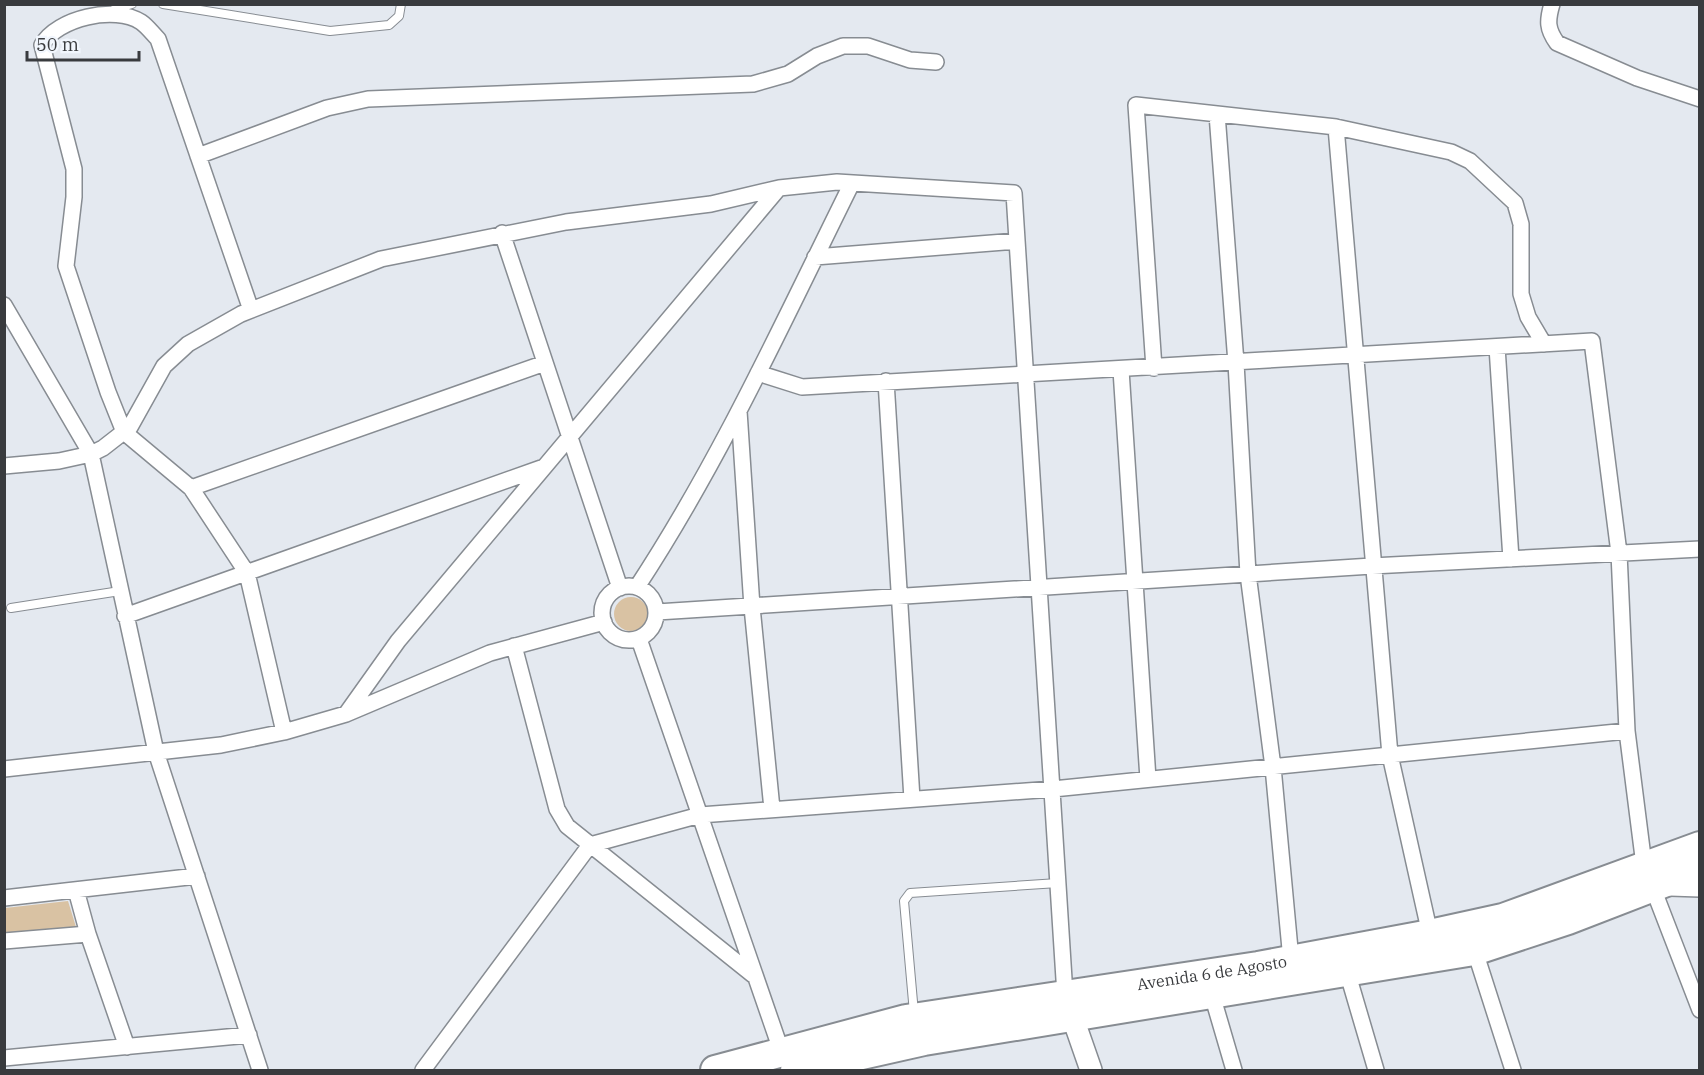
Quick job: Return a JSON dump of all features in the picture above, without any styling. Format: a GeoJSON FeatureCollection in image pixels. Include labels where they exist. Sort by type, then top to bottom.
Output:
{"type":"FeatureCollection","features":[{"type":"Feature","properties":{"kind":"highway","name":"Avenida 6 de Agosto"},"geometry":{"type":"LineString","coordinates":[[789,1065],[915,1018],[1069,1006],[1344,961],[1569,920],[1700,846]]}},
{"type":"Feature","properties":{"kind":"highway","name":"Avenida 6 de Agosto"},"geometry":{"type":"LineString","coordinates":[[1647,877],[1700,869]]}},
{"type":"Feature","properties":{"kind":"highway","name":"Avenida 6 de Agosto"},"geometry":{"type":"LineString","coordinates":[[1209,984],[1292,960],[1344,961],[1430,934],[1471,938]]}},
{"type":"Feature","properties":{"kind":"highway","name":"Avenida 6 de Agosto"},"geometry":{"type":"LineString","coordinates":[[715,1071],[789,1065],[924,1041],[1069,1006]]}},
{"type":"Feature","properties":{"kind":"street"},"geometry":{"type":"LineString","coordinates":[[1552,4],[1547,20],[1549,32],[1557,43],[1638,78],[1700,99]]}},
{"type":"Feature","properties":{"kind":"street"},"geometry":{"type":"LineString","coordinates":[[251,310],[158,39],[140,21],[103,13],[82,18],[48,34],[42,45],[74,169],[74,197],[66,266],[124,432],[191,488],[247,573],[284,732]]}},
{"type":"Feature","properties":{"kind":"street"},"geometry":{"type":"LineString","coordinates":[[198,156],[327,108],[368,99],[753,84],[788,74],[817,56],[843,46],[868,46],[910,60],[936,62]]}},
{"type":"Feature","properties":{"kind":"street"},"geometry":{"type":"LineString","coordinates":[[1154,368],[1136,105],[1336,127],[1451,152],[1470,161],[1515,203],[1521,224],[1521,294],[1528,317],[1544,344]]}},
{"type":"Feature","properties":{"kind":"street"},"geometry":{"type":"LineString","coordinates":[[1217,114],[1236,363],[1248,574],[1273,766],[1292,960]]}},
{"type":"Feature","properties":{"kind":"street"},"geometry":{"type":"LineString","coordinates":[[1336,127],[1390,755],[1430,934]]}},
{"type":"Feature","properties":{"kind":"street"},"geometry":{"type":"LineString","coordinates":[[636,587],[674,530],[739,411],[852,183]]}},
{"type":"Feature","properties":{"kind":"street"},"geometry":{"type":"LineString","coordinates":[[4,466],[91,454],[130,427],[164,366],[188,344],[251,310],[381,259],[502,233],[566,222],[711,204],[780,188],[852,183],[1014,193],[1058,883],[1069,1006],[1091,1071]]}},
{"type":"Feature","properties":{"kind":"street"},"geometry":{"type":"LineString","coordinates":[[346,714],[398,641],[541,468],[570,437],[780,188]]}},
{"type":"Feature","properties":{"kind":"street"},"geometry":{"type":"LineString","coordinates":[[502,233],[620,588]]}},
{"type":"Feature","properties":{"kind":"street"},"geometry":{"type":"LineString","coordinates":[[815,258],[1017,241]]}},
{"type":"Feature","properties":{"kind":"street"},"geometry":{"type":"LineString","coordinates":[[4,305],[91,454],[156,752],[260,1071]]}},
{"type":"Feature","properties":{"kind":"street"},"geometry":{"type":"LineString","coordinates":[[758,373],[802,387],[886,381],[1026,376],[1592,341],[1619,553],[1627,731],[1647,877],[1700,1010]]}},
{"type":"Feature","properties":{"kind":"street"},"geometry":{"type":"LineString","coordinates":[[1497,347],[1512,559]]}},
{"type":"Feature","properties":{"kind":"street"},"geometry":{"type":"LineString","coordinates":[[191,488],[545,363]]}},
{"type":"Feature","properties":{"kind":"street"},"geometry":{"type":"LineString","coordinates":[[1121,370],[1133,582],[1148,779]]}},
{"type":"Feature","properties":{"kind":"street"},"geometry":{"type":"LineString","coordinates":[[886,381],[912,799]]}},
{"type":"Feature","properties":{"kind":"street"},"geometry":{"type":"LineString","coordinates":[[739,411],[752,607],[772,809]]}},
{"type":"Feature","properties":{"kind":"street"},"geometry":{"type":"LineString","coordinates":[[125,616],[541,468]]}},
{"type":"Feature","properties":{"kind":"street"},"geometry":{"type":"LineString","coordinates":[[657,612],[1372,566],[1700,549]]}},
{"type":"Feature","properties":{"kind":"street"},"geometry":{"type":"LineString","coordinates":[[636,587],[651,596],[657,612],[652,628],[639,639],[622,640],[608,630],[603,622],[603,606],[612,592],[620,588],[636,587]]}},
{"type":"Feature","properties":{"kind":"street"},"geometry":{"type":"LineString","coordinates":[[4,769],[221,745],[284,732],[346,714],[490,653],[603,622]]}},
{"type":"Feature","properties":{"kind":"street"},"geometry":{"type":"LineString","coordinates":[[639,639],[754,975],[789,1065]]}},
{"type":"Feature","properties":{"kind":"street"},"geometry":{"type":"LineString","coordinates":[[514,646],[557,809],[567,826],[754,975]]}},
{"type":"Feature","properties":{"kind":"street"},"geometry":{"type":"LineString","coordinates":[[423,1071],[590,845],[700,814],[1053,789],[1627,731]]}},
{"type":"Feature","properties":{"kind":"street"},"geometry":{"type":"LineString","coordinates":[[4,898],[197,876]]}},
{"type":"Feature","properties":{"kind":"street"},"geometry":{"type":"LineString","coordinates":[[1647,877],[1700,889]]}},
{"type":"Feature","properties":{"kind":"street"},"geometry":{"type":"LineString","coordinates":[[76,890],[88,934],[127,1047]]}},
{"type":"Feature","properties":{"kind":"street"},"geometry":{"type":"LineString","coordinates":[[4,941],[88,934]]}},
{"type":"Feature","properties":{"kind":"street"},"geometry":{"type":"LineString","coordinates":[[1471,938],[1513,1071]]}},
{"type":"Feature","properties":{"kind":"street"},"geometry":{"type":"LineString","coordinates":[[1344,961],[1376,1071]]}},
{"type":"Feature","properties":{"kind":"street"},"geometry":{"type":"LineString","coordinates":[[1209,984],[1234,1071]]}},
{"type":"Feature","properties":{"kind":"street"},"geometry":{"type":"LineString","coordinates":[[4,1058],[249,1035]]}},
{"type":"Feature","properties":{"kind":"lane"},"geometry":{"type":"LineString","coordinates":[[103,13],[132,4]]}},
{"type":"Feature","properties":{"kind":"lane"},"geometry":{"type":"LineString","coordinates":[[163,4],[330,31],[389,25],[399,16],[401,4]]}},
{"type":"Feature","properties":{"kind":"lane"},"geometry":{"type":"LineString","coordinates":[[12,608],[120,591]]}},
{"type":"Feature","properties":{"kind":"lane"},"geometry":{"type":"LineString","coordinates":[[915,1018],[904,901],[910,893],[1058,883]]}},
{"type":"Feature","properties":{"kind":"shaded area"},"geometry":{"type":"Polygon","coordinates":[[[631,597],[643,602],[648,614],[643,626],[631,631],[619,626],[614,614],[619,602],[631,597]]]}},
{"type":"Feature","properties":{"kind":"shaded area"},"geometry":{"type":"Polygon","coordinates":[[[68,901],[76,927],[5,933],[5,908],[68,901]]]}}]}
